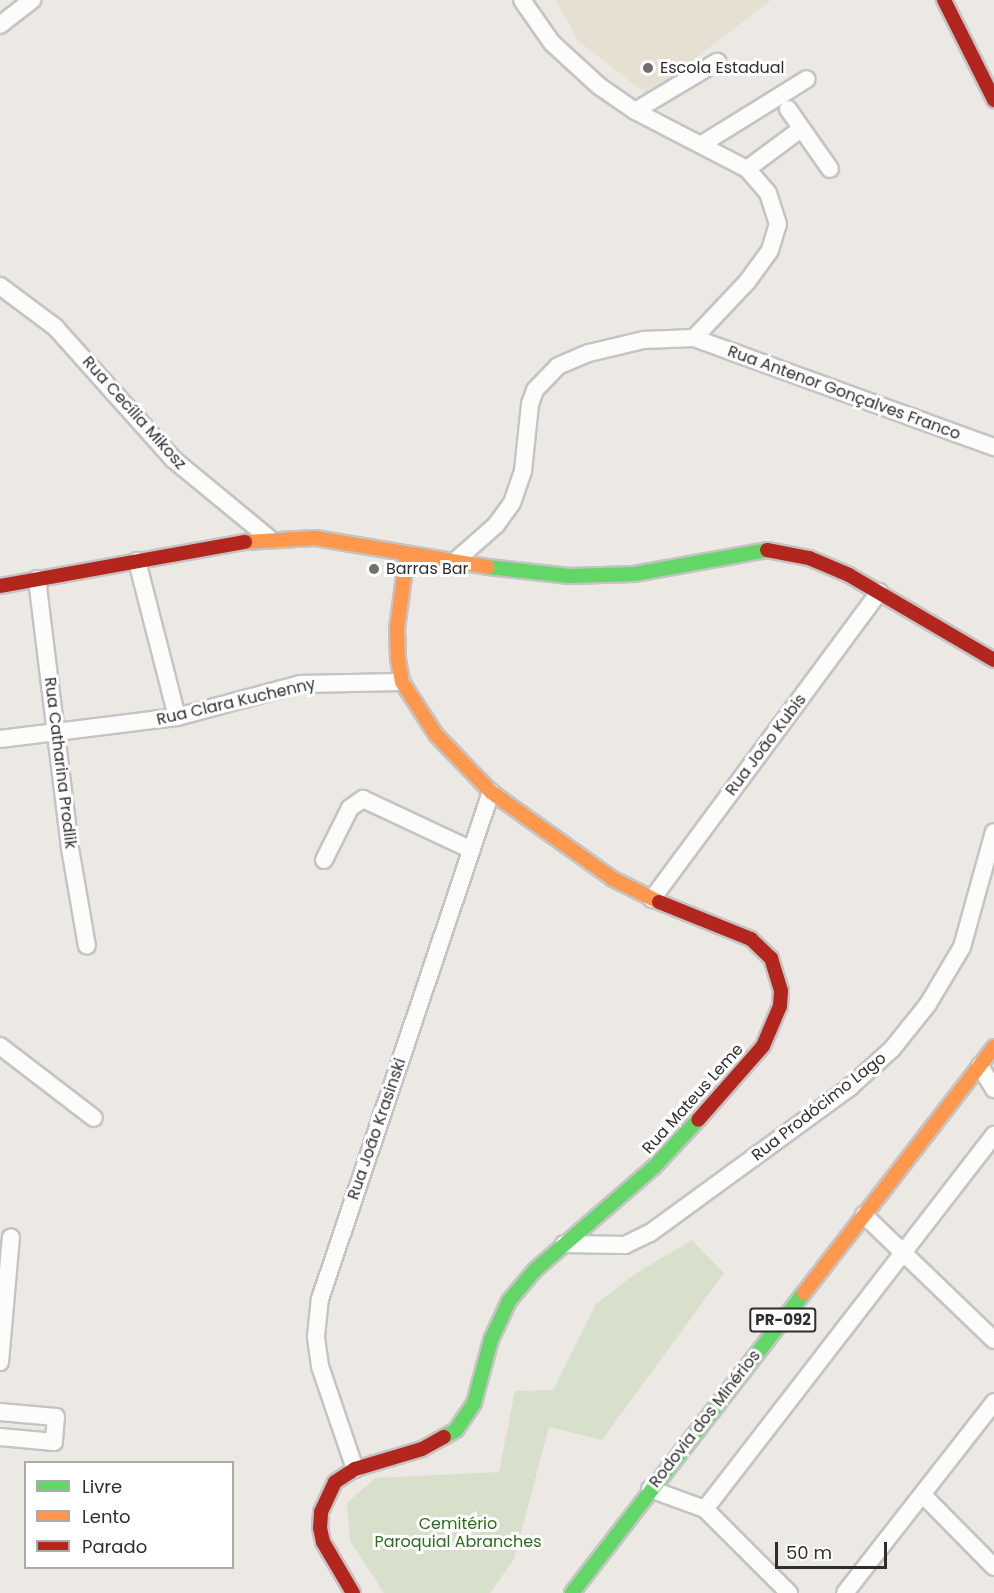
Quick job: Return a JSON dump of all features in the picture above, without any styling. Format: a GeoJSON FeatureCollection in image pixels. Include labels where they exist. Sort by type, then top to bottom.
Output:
{"type":"FeatureCollection","features":[{"type":"Feature","properties":{"kind":"main road"},"geometry":{"type":"LineString","coordinates":[[944,0],[968,42],[994,100]]}},
{"type":"Feature","properties":{"kind":"main road"},"geometry":{"type":"LineString","coordinates":[[0,586],[269,538],[315,538],[538,574],[605,576],[768,550],[809,558],[879,592],[994,660]]}},
{"type":"Feature","properties":{"kind":"main road","name":"Rua Mateus Leme"},"geometry":{"type":"LineString","coordinates":[[353,1593],[323,1542],[320,1528],[326,1497],[335,1482],[355,1469],[422,1449],[456,1430],[474,1402],[491,1340],[509,1301],[564,1244],[654,1167],[731,1085],[763,1046],[780,1006],[779,977],[762,948],[739,932],[652,899],[613,879],[492,792],[437,736],[402,681],[397,629],[407,554]]}},
{"type":"Feature","properties":{"kind":"main road","name":"Rodovia dos Minérios"},"geometry":{"type":"LineString","coordinates":[[572,1593],[994,1047]]}},
{"type":"Feature","properties":{"kind":"street"},"geometry":{"type":"LineString","coordinates":[[0,25],[32,0]]}},
{"type":"Feature","properties":{"kind":"street"},"geometry":{"type":"LineString","coordinates":[[454,562],[496,525],[512,503],[523,471],[530,404],[536,390],[558,366],[589,353],[643,340],[694,338],[723,310],[770,250],[778,224],[768,193],[747,169],[635,111],[600,86],[552,43],[522,0]]}},
{"type":"Feature","properties":{"kind":"street"},"geometry":{"type":"LineString","coordinates":[[635,111],[717,62]]}},
{"type":"Feature","properties":{"kind":"street"},"geometry":{"type":"LineString","coordinates":[[702,144],[807,79]]}},
{"type":"Feature","properties":{"kind":"street"},"geometry":{"type":"LineString","coordinates":[[788,109],[830,169]]}},
{"type":"Feature","properties":{"kind":"street"},"geometry":{"type":"LineString","coordinates":[[747,169],[801,129]]}},
{"type":"Feature","properties":{"kind":"street","name":"Rua Cecília Mikosz"},"geometry":{"type":"LineString","coordinates":[[0,286],[55,327],[173,459],[269,538]]}},
{"type":"Feature","properties":{"kind":"street","name":"Rua Antenor Gonçalves Franco"},"geometry":{"type":"LineString","coordinates":[[694,338],[994,447]]}},
{"type":"Feature","properties":{"kind":"street"},"geometry":{"type":"LineString","coordinates":[[137,561],[177,717]]}},
{"type":"Feature","properties":{"kind":"street","name":"Rua Catharina Prodlik"},"geometry":{"type":"LineString","coordinates":[[37,579],[56,732],[87,946]]}},
{"type":"Feature","properties":{"kind":"street","name":"Rua João Kubis"},"geometry":{"type":"LineString","coordinates":[[652,899],[879,592]]}},
{"type":"Feature","properties":{"kind":"street","name":"Rua Clara Kuchenny"},"geometry":{"type":"LineString","coordinates":[[0,739],[177,717],[300,684],[402,681]]}},
{"type":"Feature","properties":{"kind":"street","name":"Rua João Krasinski"},"geometry":{"type":"LineString","coordinates":[[355,1469],[320,1366],[318,1308],[492,792]]}},
{"type":"Feature","properties":{"kind":"street"},"geometry":{"type":"LineString","coordinates":[[324,860],[350,808],[363,799],[472,850]]}},
{"type":"Feature","properties":{"kind":"street","name":"Rua Prodócimo Lago"},"geometry":{"type":"LineString","coordinates":[[564,1244],[625,1245],[650,1233],[850,1087],[892,1049],[928,1004],[962,947],[994,832]]}},
{"type":"Feature","properties":{"kind":"street"},"geometry":{"type":"LineString","coordinates":[[0,1046],[94,1118]]}},
{"type":"Feature","properties":{"kind":"street"},"geometry":{"type":"LineString","coordinates":[[980,1066],[994,1089]]}},
{"type":"Feature","properties":{"kind":"street"},"geometry":{"type":"LineString","coordinates":[[705,1509],[994,1135]]}},
{"type":"Feature","properties":{"kind":"street"},"geometry":{"type":"LineString","coordinates":[[864,1215],[994,1340]]}},
{"type":"Feature","properties":{"kind":"street"},"geometry":{"type":"LineString","coordinates":[[0,1362],[11,1237]]}},
{"type":"Feature","properties":{"kind":"street"},"geometry":{"type":"LineString","coordinates":[[845,1593],[994,1402]]}},
{"type":"Feature","properties":{"kind":"street"},"geometry":{"type":"LineString","coordinates":[[0,1412],[56,1417],[54,1442],[0,1437]]}},
{"type":"Feature","properties":{"kind":"street"},"geometry":{"type":"LineString","coordinates":[[650,1490],[705,1509],[789,1593]]}},
{"type":"Feature","properties":{"kind":"street"},"geometry":{"type":"LineString","coordinates":[[922,1495],[994,1567]]}},
{"type":"Feature","properties":{"kind":"shaded area","name":"Escola Estadual"},"geometry":{"type":"Polygon","coordinates":[[[556,0],[771,0],[648,95],[578,41],[556,0]]]}},
{"type":"Feature","properties":{"kind":"green space","name":"Cemitério Paroquial Abranches"},"geometry":{"type":"Polygon","coordinates":[[[692,1240],[724,1273],[602,1440],[549,1427],[514,1559],[490,1593],[384,1593],[350,1541],[347,1503],[375,1478],[499,1472],[515,1391],[553,1390],[596,1304],[635,1274],[692,1240]]]}},
{"type":"Feature","properties":{"kind":"traffic: fast"},"geometry":{"type":"LineString","coordinates":[[488,567],[570,576],[634,574],[767,550]]}},
{"type":"Feature","properties":{"kind":"traffic: fast"},"geometry":{"type":"LineString","coordinates":[[444,1437],[456,1430],[474,1403],[491,1340],[509,1301],[535,1270],[654,1167],[698,1120]]}},
{"type":"Feature","properties":{"kind":"traffic: fast"},"geometry":{"type":"LineString","coordinates":[[572,1593],[804,1293]]}},
{"type":"Feature","properties":{"kind":"traffic: slow"},"geometry":{"type":"LineString","coordinates":[[245,542],[315,538],[488,567]]}},
{"type":"Feature","properties":{"kind":"traffic: slow"},"geometry":{"type":"LineString","coordinates":[[407,554],[397,629],[398,659],[402,682],[437,736],[491,792],[613,879],[659,902]]}},
{"type":"Feature","properties":{"kind":"traffic: slow"},"geometry":{"type":"LineString","coordinates":[[804,1293],[994,1047]]}},
{"type":"Feature","properties":{"kind":"traffic: jam"},"geometry":{"type":"LineString","coordinates":[[944,0],[994,100]]}},
{"type":"Feature","properties":{"kind":"traffic: jam"},"geometry":{"type":"LineString","coordinates":[[0,586],[245,542]]}},
{"type":"Feature","properties":{"kind":"traffic: jam"},"geometry":{"type":"LineString","coordinates":[[767,550],[809,558],[849,575],[994,660]]}},
{"type":"Feature","properties":{"kind":"traffic: jam"},"geometry":{"type":"LineString","coordinates":[[659,902],[751,939],[771,958],[781,991],[780,1006],[763,1046],[698,1120]]}},
{"type":"Feature","properties":{"kind":"traffic: jam"},"geometry":{"type":"LineString","coordinates":[[353,1593],[323,1542],[320,1528],[321,1512],[335,1482],[355,1469],[422,1449],[444,1437]]}},
{"type":"Feature","properties":{"kind":"place","name":"Escola Estadual"},"geometry":{"type":"Point","coordinates":[648,68]}},
{"type":"Feature","properties":{"kind":"place","name":"Barras Bar"},"geometry":{"type":"Point","coordinates":[374,569]}}]}
